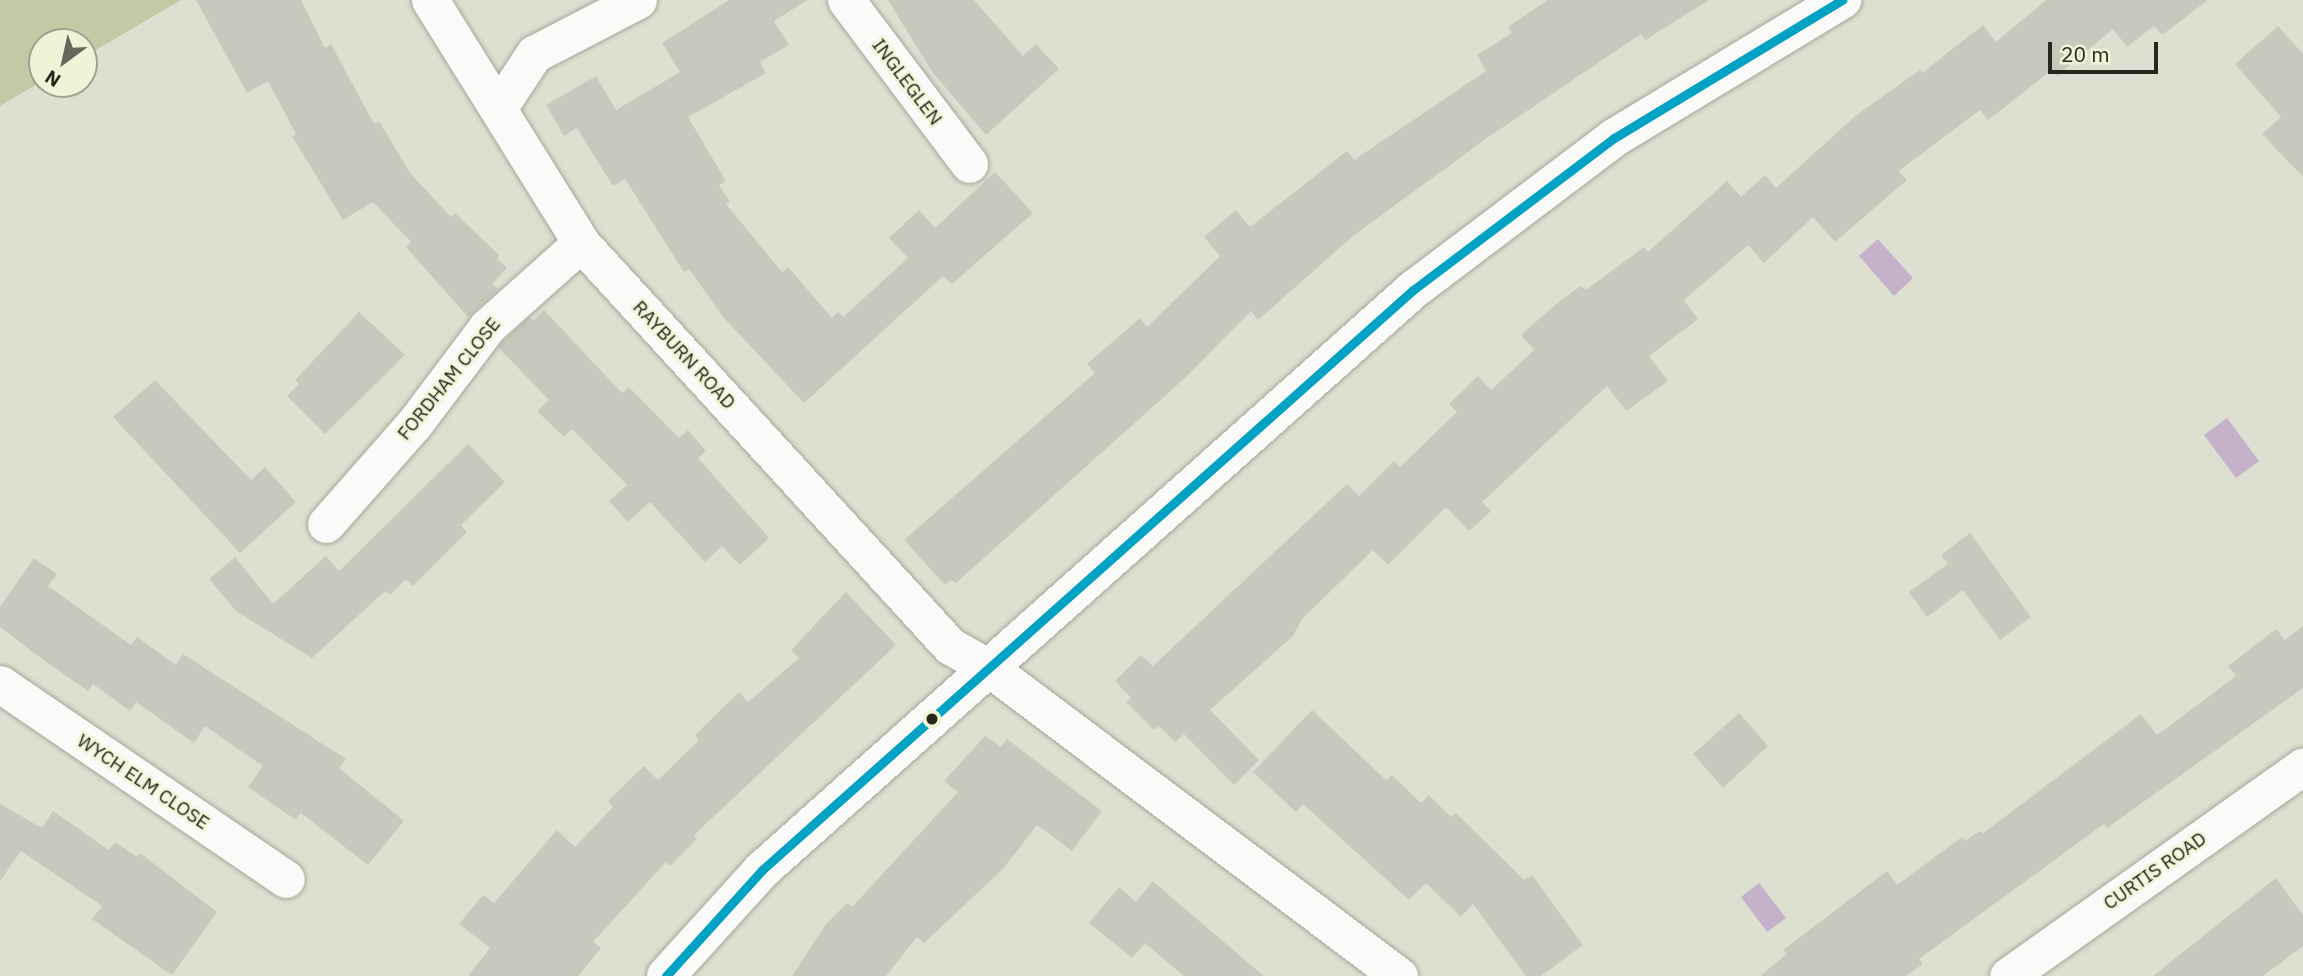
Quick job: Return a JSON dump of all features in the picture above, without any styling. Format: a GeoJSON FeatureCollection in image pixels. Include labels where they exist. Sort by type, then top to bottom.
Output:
{"type":"FeatureCollection","features":[{"type":"Feature","properties":{"kind":"street","name":"RAYBURN ROAD"},"geometry":{"type":"LineString","coordinates":[[430,0],[499,107],[581,243],[950,646],[989,668],[1399,976]]}},
{"type":"Feature","properties":{"kind":"street"},"geometry":{"type":"LineString","coordinates":[[499,107],[534,54],[638,0]]}},
{"type":"Feature","properties":{"kind":"street","name":"INGLEGLEN"},"geometry":{"type":"LineString","coordinates":[[846,0],[969,164]]}},
{"type":"Feature","properties":{"kind":"street"},"geometry":{"type":"LineString","coordinates":[[666,976],[762,870],[1329,360],[1423,282],[1614,138],[1842,0]]}},
{"type":"Feature","properties":{"kind":"street","name":"FORDHAM CLOSE"},"geometry":{"type":"LineString","coordinates":[[326,524],[414,424],[487,327],[581,243]]}},
{"type":"Feature","properties":{"kind":"street","name":"WYCH ELM CLOSE"},"geometry":{"type":"LineString","coordinates":[[0,684],[286,879]]}},
{"type":"Feature","properties":{"kind":"street","name":"CURTIS ROAD"},"geometry":{"type":"LineString","coordinates":[[2008,976],[2303,766]]}},
{"type":"Feature","properties":{"kind":"green space"},"geometry":{"type":"Polygon","coordinates":[[[0,0],[181,0],[98,49],[98,28],[28,28],[28,89],[0,106],[0,0]]]}},
{"type":"Feature","properties":{"kind":"shaded area"},"geometry":{"type":"Polygon","coordinates":[[[1878,239],[1913,278],[1894,296],[1859,256],[1878,239]]]}},
{"type":"Feature","properties":{"kind":"shaded area"},"geometry":{"type":"Polygon","coordinates":[[[2227,418],[2259,461],[2236,478],[2204,435],[2227,418]]]}},
{"type":"Feature","properties":{"kind":"shaded area"},"geometry":{"type":"Polygon","coordinates":[[[1759,883],[1786,918],[1767,932],[1741,897],[1759,883]]]}},
{"type":"Feature","properties":{"kind":"building"},"geometry":{"type":"Polygon","coordinates":[[[196,0],[301,0],[325,48],[331,44],[374,124],[379,121],[410,173],[451,217],[455,213],[499,255],[497,258],[507,268],[492,284],[498,289],[468,317],[406,247],[411,242],[373,202],[343,220],[292,136],[296,134],[268,81],[247,93],[196,0]]]}},
{"type":"Feature","properties":{"kind":"building"},"geometry":{"type":"Polygon","coordinates":[[[729,0],[808,0],[774,21],[789,45],[760,62],[766,73],[688,117],[726,181],[719,185],[730,202],[726,204],[782,272],[788,267],[832,318],[838,312],[843,317],[908,258],[889,238],[919,210],[935,228],[995,172],[1033,213],[952,284],[943,276],[804,403],[723,317],[689,269],[684,272],[625,179],[613,186],[577,128],[564,136],[546,105],[596,76],[616,110],[680,72],[662,43],[729,0]]]}},
{"type":"Feature","properties":{"kind":"building"},"geometry":{"type":"Polygon","coordinates":[[[888,0],[974,0],[1023,56],[1036,44],[1059,69],[986,135],[933,73],[888,0]]]}},
{"type":"Feature","properties":{"kind":"building"},"geometry":{"type":"Polygon","coordinates":[[[1547,0],[1709,0],[1645,40],[1641,34],[1487,138],[1353,236],[1258,320],[1251,311],[1186,377],[956,583],[950,580],[945,585],[904,540],[1095,373],[1087,364],[1140,318],[1147,327],[1220,256],[1204,237],[1236,210],[1250,227],[1347,151],[1354,160],[1486,71],[1477,55],[1512,33],[1508,27],[1547,0]]]}},
{"type":"Feature","properties":{"kind":"building"},"geometry":{"type":"Polygon","coordinates":[[[2046,0],[2208,0],[2162,35],[2154,26],[2127,47],[2113,29],[2057,76],[2052,70],[1988,120],[1980,110],[1899,171],[1907,180],[1835,242],[1813,217],[1764,263],[1748,245],[1684,300],[1698,319],[1649,356],[1668,381],[1626,411],[1607,386],[1482,502],[1491,511],[1469,531],[1446,507],[1388,565],[1373,550],[1302,619],[1293,636],[1210,710],[1259,760],[1234,785],[1184,734],[1175,742],[1159,726],[1154,730],[1126,702],[1131,698],[1115,681],[1141,655],[1153,666],[1347,484],[1359,496],[1394,461],[1400,467],[1457,412],[1449,404],[1478,376],[1491,390],[1534,350],[1521,335],[1556,304],[1581,286],[1586,290],[1644,247],[1648,252],[1727,181],[1741,197],[1765,175],[1776,188],[1854,117],[1920,70],[1922,73],[1983,25],[1996,42],[2046,0]]]}},
{"type":"Feature","properties":{"kind":"building"},"geometry":{"type":"Polygon","coordinates":[[[2278,26],[2303,54],[2303,177],[2262,134],[2281,117],[2235,64],[2278,26]]]}},
{"type":"Feature","properties":{"kind":"building"},"geometry":{"type":"Polygon","coordinates":[[[544,310],[622,393],[629,387],[679,438],[688,430],[706,451],[698,458],[769,538],[740,565],[722,546],[705,562],[650,502],[628,522],[609,501],[627,485],[572,429],[564,437],[537,411],[549,400],[498,347],[529,317],[533,321],[544,310]]]}},
{"type":"Feature","properties":{"kind":"building"},"geometry":{"type":"Polygon","coordinates":[[[359,312],[405,355],[325,434],[287,396],[299,384],[295,380],[359,312]]]}},
{"type":"Feature","properties":{"kind":"building"},"geometry":{"type":"Polygon","coordinates":[[[155,380],[251,480],[265,467],[296,502],[240,553],[113,417],[155,380]]]}},
{"type":"Feature","properties":{"kind":"building"},"geometry":{"type":"Polygon","coordinates":[[[468,444],[505,482],[461,525],[467,532],[413,586],[406,579],[390,595],[385,591],[312,658],[236,611],[209,579],[235,557],[273,604],[326,556],[339,571],[468,444]]]}},
{"type":"Feature","properties":{"kind":"building"},"geometry":{"type":"Polygon","coordinates":[[[1970,533],[2031,617],[2000,640],[1963,590],[1927,617],[1909,592],[1948,564],[1941,555],[1970,533]]]}},
{"type":"Feature","properties":{"kind":"building"},"geometry":{"type":"Polygon","coordinates":[[[34,558],[57,574],[48,586],[131,645],[137,637],[176,665],[183,654],[346,759],[339,768],[404,821],[368,865],[301,813],[296,820],[248,787],[263,766],[205,726],[194,743],[136,702],[130,711],[93,684],[88,691],[42,659],[0,627],[0,607],[34,558]]]}},
{"type":"Feature","properties":{"kind":"building"},"geometry":{"type":"Polygon","coordinates":[[[846,592],[896,645],[694,835],[697,839],[670,866],[666,862],[593,942],[601,948],[578,976],[468,976],[490,948],[459,924],[483,895],[494,903],[557,830],[575,847],[613,807],[608,801],[644,766],[658,780],[699,740],[695,735],[739,692],[748,702],[799,658],[791,650],[846,592]]]}},
{"type":"Feature","properties":{"kind":"building"},"geometry":{"type":"Polygon","coordinates":[[[2303,626],[2303,688],[2107,828],[2104,824],[1919,959],[1923,964],[1906,976],[1760,976],[1787,954],[1783,950],[1887,871],[1897,885],[1962,837],[1965,841],[1980,831],[1982,834],[2141,714],[2157,735],[2236,676],[2228,666],[2276,629],[2285,640],[2303,626]]]}},
{"type":"Feature","properties":{"kind":"building"},"geometry":{"type":"Polygon","coordinates":[[[1312,710],[1386,780],[1392,775],[1421,803],[1429,795],[1451,817],[1456,813],[1524,880],[1532,875],[1583,945],[1541,976],[1526,976],[1473,904],[1461,917],[1426,883],[1409,900],[1303,804],[1296,812],[1253,772],[1312,710]]]}},
{"type":"Feature","properties":{"kind":"building"},"geometry":{"type":"Polygon","coordinates":[[[1739,713],[1768,746],[1723,788],[1693,754],[1739,713]]]}},
{"type":"Feature","properties":{"kind":"building"},"geometry":{"type":"Polygon","coordinates":[[[985,736],[1001,747],[1007,739],[1102,811],[1072,851],[1037,825],[1003,869],[924,943],[917,937],[886,976],[792,976],[826,924],[847,903],[852,907],[958,792],[944,781],[985,736]]]}},
{"type":"Feature","properties":{"kind":"building"},"geometry":{"type":"Polygon","coordinates":[[[0,804],[42,828],[53,811],[109,850],[115,842],[137,857],[140,853],[217,912],[172,975],[92,919],[102,906],[21,851],[0,881],[0,804]]]}},
{"type":"Feature","properties":{"kind":"building"},"geometry":{"type":"Polygon","coordinates":[[[2276,878],[2303,915],[2303,946],[2263,976],[2153,976],[2276,878]]]}},
{"type":"Feature","properties":{"kind":"building"},"geometry":{"type":"Polygon","coordinates":[[[1153,881],[1264,976],[1184,976],[1145,943],[1132,958],[1089,923],[1119,887],[1136,902],[1153,881]]]}},
{"type":"Feature","properties":{"kind":"transit line"},"geometry":{"type":"LineString","coordinates":[[666,976],[762,870],[1413,290],[1614,138],[1842,0]]}}]}
